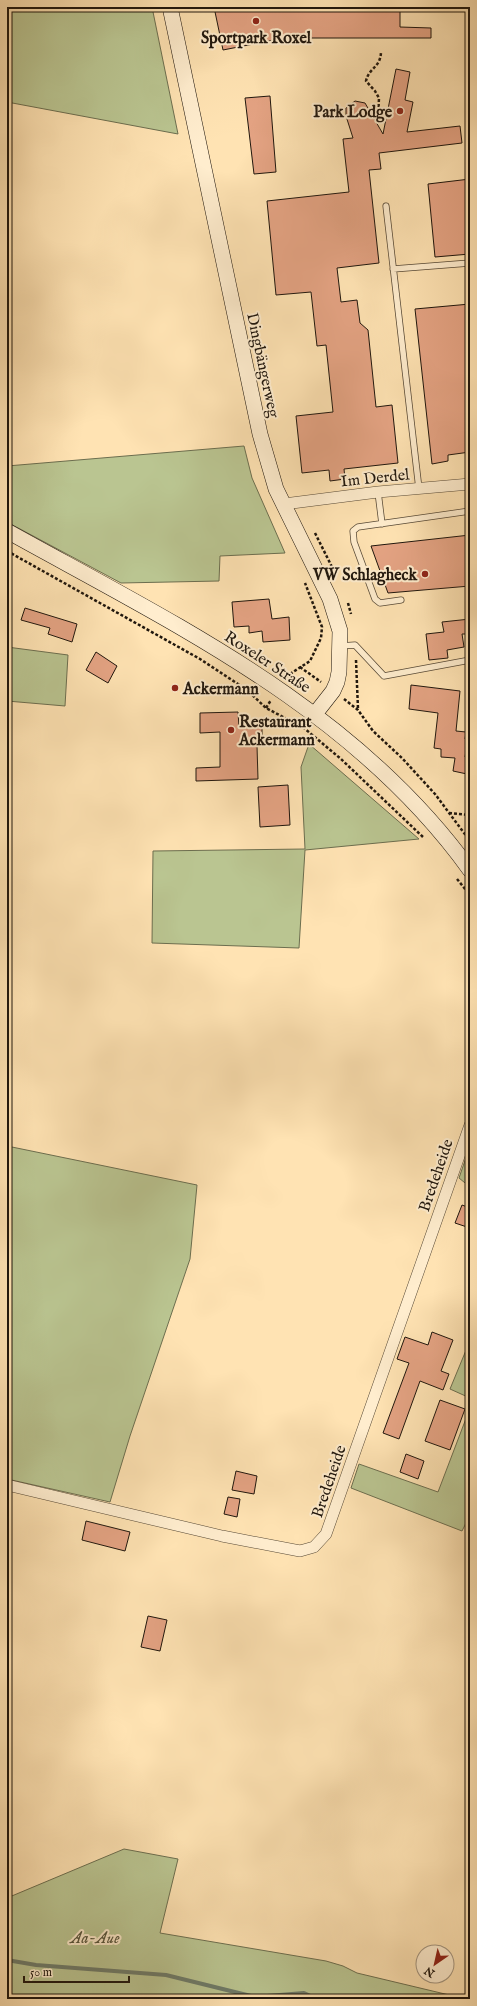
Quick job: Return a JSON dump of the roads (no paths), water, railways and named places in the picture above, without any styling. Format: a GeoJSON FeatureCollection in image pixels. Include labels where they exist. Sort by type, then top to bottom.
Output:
{"type":"FeatureCollection","features":[{"type":"Feature","properties":{"kind":"main road","name":"Dingbängerweg"},"geometry":{"type":"LineString","coordinates":[[170,7],[260,434],[270,475],[330,599],[340,631],[341,646],[337,682],[334,691],[315,714]]}},
{"type":"Feature","properties":{"kind":"main road","name":"Roxeler Straße"},"geometry":{"type":"LineString","coordinates":[[7,531],[218,649],[280,688],[315,714],[388,776],[427,816],[470,870]]}},
{"type":"Feature","properties":{"kind":"street","name":"Im Derdel"},"geometry":{"type":"LineString","coordinates":[[284,504],[378,492],[470,484]]}},
{"type":"Feature","properties":{"kind":"street","name":"Bredeheide"},"geometry":{"type":"LineString","coordinates":[[7,1485],[222,1536],[300,1551],[314,1547],[326,1534],[470,1124]]}},
{"type":"Feature","properties":{"kind":"lane"},"geometry":{"type":"LineString","coordinates":[[386,206],[419,489]]}},
{"type":"Feature","properties":{"kind":"lane"},"geometry":{"type":"LineString","coordinates":[[393,269],[470,263]]}},
{"type":"Feature","properties":{"kind":"lane"},"geometry":{"type":"LineString","coordinates":[[378,492],[382,524]]}},
{"type":"Feature","properties":{"kind":"lane"},"geometry":{"type":"LineString","coordinates":[[401,600],[380,603],[375,599],[352,537],[353,531],[358,527],[470,511]]}},
{"type":"Feature","properties":{"kind":"lane"},"geometry":{"type":"LineString","coordinates":[[341,646],[355,646],[384,676],[470,660]]}},
{"type":"Feature","properties":{"kind":"waterway"},"geometry":{"type":"LineString","coordinates":[[7,1960],[36,1965],[166,1975],[255,1997],[304,1993],[317,1999]]}},
{"type":"Feature","properties":{"kind":"place","name":"Sportpark Roxel"},"geometry":{"type":"Point","coordinates":[256,21]}},
{"type":"Feature","properties":{"kind":"place","name":"Park Lodge"},"geometry":{"type":"Point","coordinates":[400,111]}},
{"type":"Feature","properties":{"kind":"place","name":"VW Schlagheck"},"geometry":{"type":"Point","coordinates":[425,574]}},
{"type":"Feature","properties":{"kind":"place","name":"Ackermann"},"geometry":{"type":"Point","coordinates":[175,688]}},
{"type":"Feature","properties":{"kind":"place","name":"Restaurant Ackermann"},"geometry":{"type":"Point","coordinates":[231,730]}},
{"type":"Feature","properties":{"kind":"park label","name":"Aa-Aue"},"geometry":{"type":"Point","coordinates":[95,1937]}}]}
